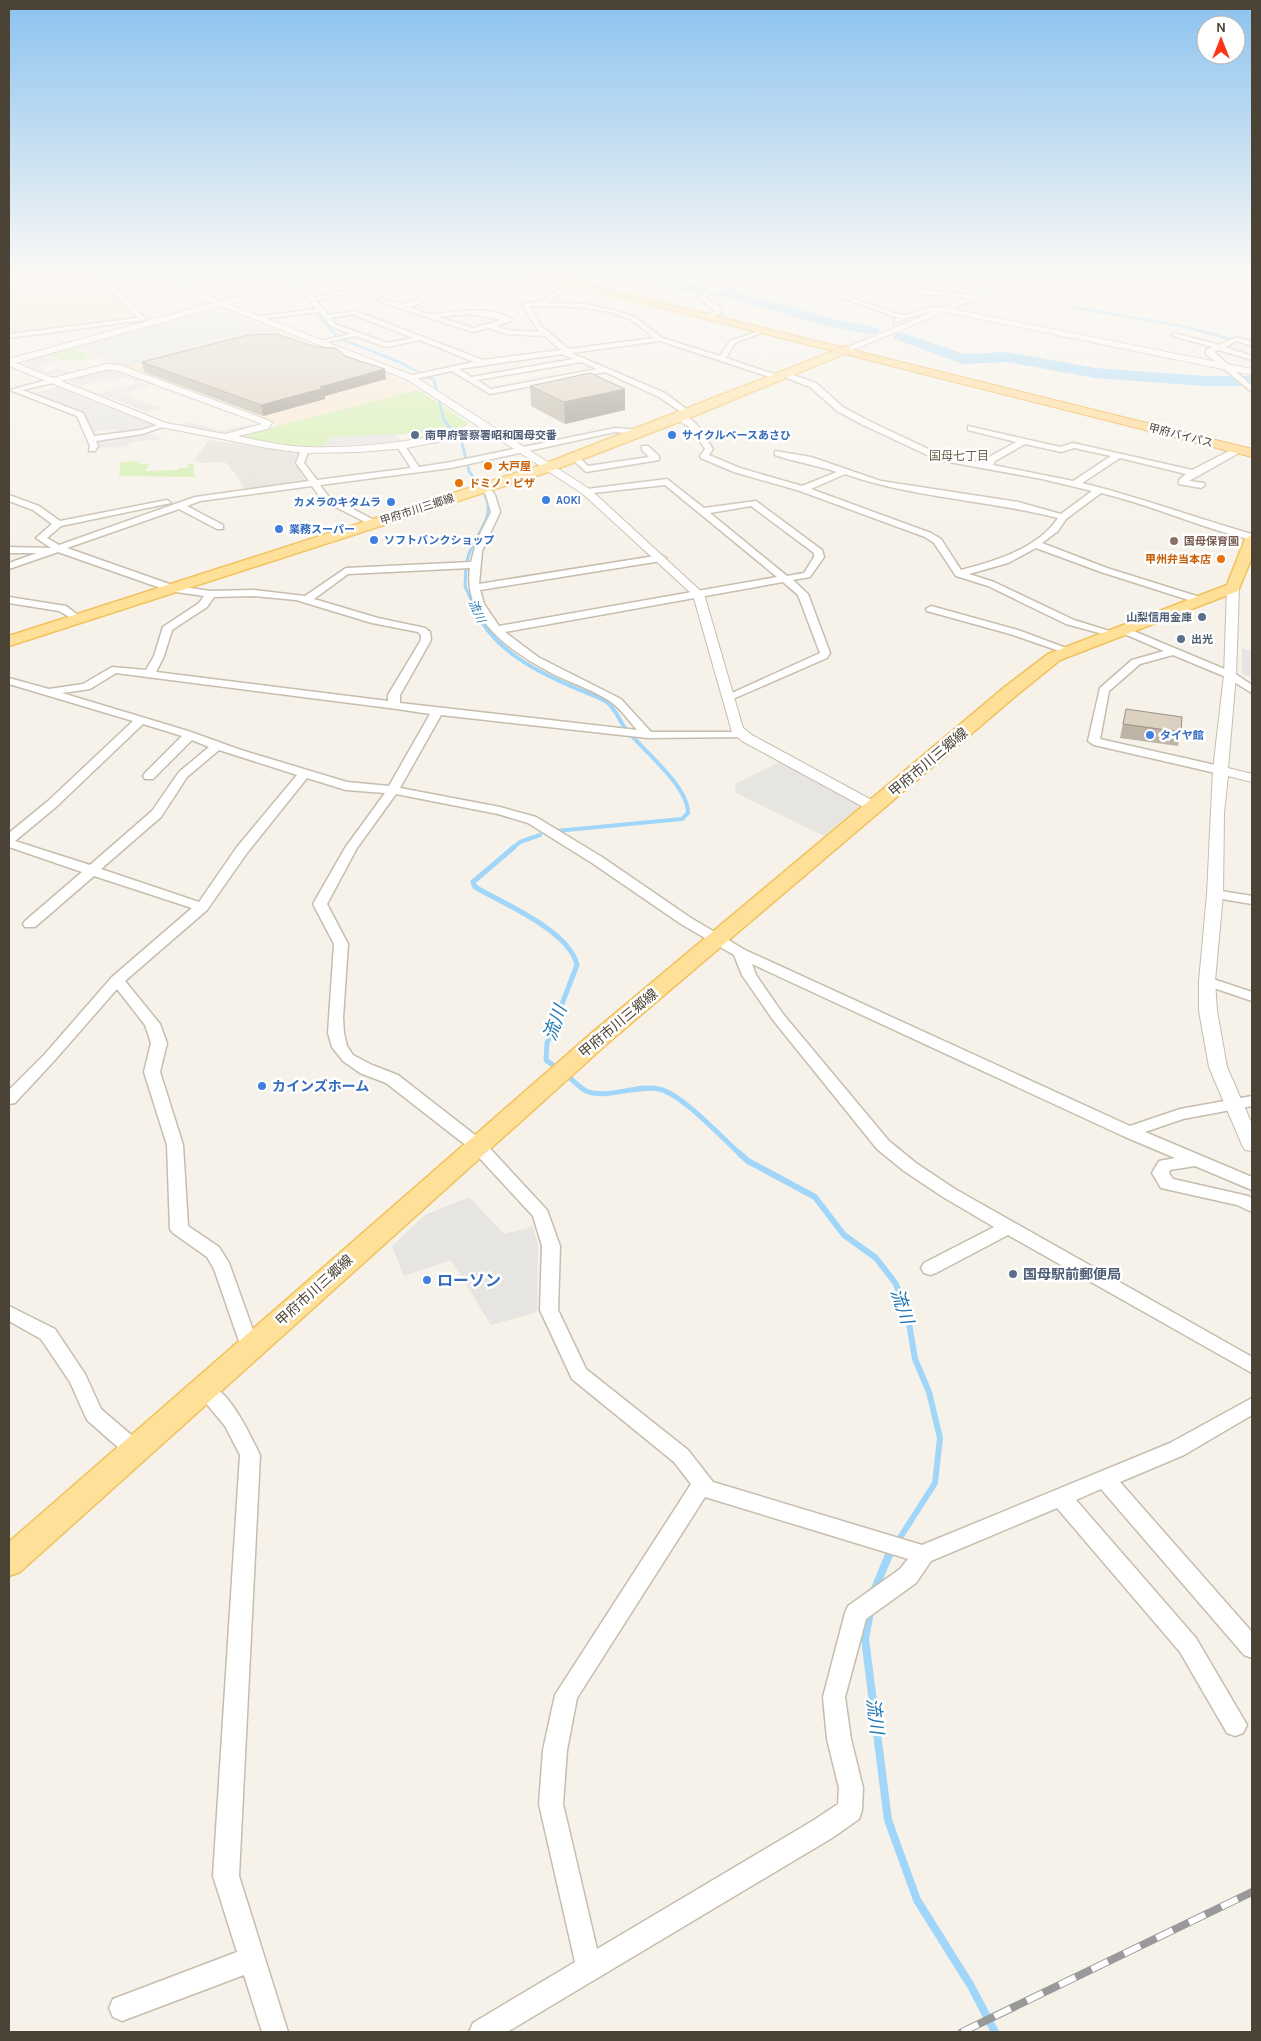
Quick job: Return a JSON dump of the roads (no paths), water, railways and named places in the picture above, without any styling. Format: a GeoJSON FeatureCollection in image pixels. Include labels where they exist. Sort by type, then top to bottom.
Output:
{"type":"FeatureCollection","features":[{"type":"Feature","properties":{"kind":"highway","name":"甲府バイパス"},"geometry":{"type":"LineString","coordinates":[[919,368],[1138,422],[1252,453]]}},
{"type":"Feature","properties":{"kind":"highway"},"geometry":{"type":"LineString","coordinates":[[1021,393],[1067,399],[1252,446]]}},
{"type":"Feature","properties":{"kind":"highway"},"geometry":{"type":"LineString","coordinates":[[1021,393],[1051,406],[1252,457]]}},
{"type":"Feature","properties":{"kind":"highway","name":"甲府バイパス"},"geometry":{"type":"LineString","coordinates":[[1138,422],[1252,446]]}},
{"type":"Feature","properties":{"kind":"main road","name":"甲府市川三郷線"},"geometry":{"type":"LineString","coordinates":[[9,641],[373,524],[483,485],[549,467],[683,416],[799,368]]}},
{"type":"Feature","properties":{"kind":"main road"},"geometry":{"type":"LineString","coordinates":[[1233,588],[1252,538]]}},
{"type":"Feature","properties":{"kind":"main road","name":"甲府市川三郷線"},"geometry":{"type":"LineString","coordinates":[[9,1562],[561,1072],[1012,690],[1054,658],[1233,588]]}},
{"type":"Feature","properties":{"kind":"street"},"geometry":{"type":"LineString","coordinates":[[25,368],[164,425],[222,438],[305,450],[400,446],[489,429]]}},
{"type":"Feature","properties":{"kind":"street"},"geometry":{"type":"LineString","coordinates":[[11,391],[101,368]]}},
{"type":"Feature","properties":{"kind":"street"},"geometry":{"type":"LineString","coordinates":[[120,368],[267,423],[265,427],[222,438]]}},
{"type":"Feature","properties":{"kind":"street"},"geometry":{"type":"LineString","coordinates":[[387,368],[411,378],[587,492],[698,594],[737,729],[744,735],[874,807]]}},
{"type":"Feature","properties":{"kind":"street"},"geometry":{"type":"LineString","coordinates":[[411,378],[451,368]]}},
{"type":"Feature","properties":{"kind":"street"},"geometry":{"type":"LineString","coordinates":[[452,368],[490,392],[606,370]]}},
{"type":"Feature","properties":{"kind":"street"},"geometry":{"type":"LineString","coordinates":[[471,379],[533,368]]}},
{"type":"Feature","properties":{"kind":"street"},"geometry":{"type":"LineString","coordinates":[[602,368],[662,396],[698,429],[709,449],[704,456],[737,470],[803,489],[928,535],[938,541],[959,574],[991,584],[1070,622],[1119,632],[1175,651],[1230,675],[1252,690]]}},
{"type":"Feature","properties":{"kind":"street"},"geometry":{"type":"LineString","coordinates":[[757,368],[813,384],[840,409],[898,440],[941,458],[988,466],[1130,497],[1190,519],[1252,538]]}},
{"type":"Feature","properties":{"kind":"street"},"geometry":{"type":"LineString","coordinates":[[1227,368],[1252,390]]}},
{"type":"Feature","properties":{"kind":"street"},"geometry":{"type":"LineString","coordinates":[[1234,368],[1252,372]]}},
{"type":"Feature","properties":{"kind":"street"},"geometry":{"type":"LineString","coordinates":[[11,391],[80,415],[89,439],[94,446],[92,449]]}},
{"type":"Feature","properties":{"kind":"street"},"geometry":{"type":"LineString","coordinates":[[89,439],[142,432],[164,425]]}},
{"type":"Feature","properties":{"kind":"street"},"geometry":{"type":"LineString","coordinates":[[971,428],[1061,450],[1073,446],[1193,472]]}},
{"type":"Feature","properties":{"kind":"street"},"geometry":{"type":"LineString","coordinates":[[55,549],[42,538],[58,524],[198,499],[416,470],[615,430],[642,432]]}},
{"type":"Feature","properties":{"kind":"street"},"geometry":{"type":"LineString","coordinates":[[988,466],[992,459],[1024,441]]}},
{"type":"Feature","properties":{"kind":"street"},"geometry":{"type":"LineString","coordinates":[[400,446],[416,470]]}},
{"type":"Feature","properties":{"kind":"street"},"geometry":{"type":"LineString","coordinates":[[574,457],[586,469],[656,458],[646,448]]}},
{"type":"Feature","properties":{"kind":"street"},"geometry":{"type":"LineString","coordinates":[[305,450],[300,463],[325,498],[373,524]]}},
{"type":"Feature","properties":{"kind":"street"},"geometry":{"type":"LineString","coordinates":[[1201,485],[1182,482],[1193,472],[1234,452]]}},
{"type":"Feature","properties":{"kind":"street"},"geometry":{"type":"LineString","coordinates":[[778,453],[793,458],[808,459],[879,483],[1018,505],[1063,517]]}},
{"type":"Feature","properties":{"kind":"street"},"geometry":{"type":"LineString","coordinates":[[1074,484],[1118,456]]}},
{"type":"Feature","properties":{"kind":"street"},"geometry":{"type":"LineString","coordinates":[[803,489],[843,472]]}},
{"type":"Feature","properties":{"kind":"street"},"geometry":{"type":"LineString","coordinates":[[587,492],[667,482],[803,594],[825,653],[818,660],[729,697]]}},
{"type":"Feature","properties":{"kind":"street"},"geometry":{"type":"LineString","coordinates":[[483,485],[495,502],[496,510],[491,527],[477,549],[474,565],[475,588],[484,614],[510,644],[526,655],[612,698],[643,734]]}},
{"type":"Feature","properties":{"kind":"street"},"geometry":{"type":"LineString","coordinates":[[959,574],[1005,561],[1035,544],[1055,529],[1063,517],[1099,490]]}},
{"type":"Feature","properties":{"kind":"street"},"geometry":{"type":"LineString","coordinates":[[9,498],[36,508],[58,524]]}},
{"type":"Feature","properties":{"kind":"street"},"geometry":{"type":"LineString","coordinates":[[9,566],[198,499]]}},
{"type":"Feature","properties":{"kind":"street"},"geometry":{"type":"LineString","coordinates":[[496,630],[808,575],[819,557],[819,552],[753,503],[703,511]]}},
{"type":"Feature","properties":{"kind":"street"},"geometry":{"type":"LineString","coordinates":[[181,506],[220,527]]}},
{"type":"Feature","properties":{"kind":"street"},"geometry":{"type":"LineString","coordinates":[[1035,544],[1104,570],[1202,601]]}},
{"type":"Feature","properties":{"kind":"street"},"geometry":{"type":"LineString","coordinates":[[9,550],[55,549],[173,589],[211,594],[271,594],[308,599],[376,621],[409,626],[426,634],[424,646],[394,695],[394,701],[397,706]]}},
{"type":"Feature","properties":{"kind":"street"},"geometry":{"type":"LineString","coordinates":[[475,588],[660,558]]}},
{"type":"Feature","properties":{"kind":"street"},"geometry":{"type":"LineString","coordinates":[[308,599],[346,571],[474,565]]}},
{"type":"Feature","properties":{"kind":"street"},"geometry":{"type":"LineString","coordinates":[[1233,588],[1230,675],[1220,770],[1215,894],[1207,981],[1208,1011],[1218,1067],[1252,1145]]}},
{"type":"Feature","properties":{"kind":"street"},"geometry":{"type":"LineString","coordinates":[[149,674],[160,656],[167,629],[203,605],[211,594]]}},
{"type":"Feature","properties":{"kind":"street"},"geometry":{"type":"LineString","coordinates":[[9,600],[62,608],[78,618]]}},
{"type":"Feature","properties":{"kind":"street"},"geometry":{"type":"LineString","coordinates":[[931,609],[1005,629],[1069,652]]}},
{"type":"Feature","properties":{"kind":"street"},"geometry":{"type":"LineString","coordinates":[[1175,651],[1136,662],[1104,690],[1094,741],[1252,778]]}},
{"type":"Feature","properties":{"kind":"street"},"geometry":{"type":"LineString","coordinates":[[44,691],[86,686],[112,670],[437,711],[643,734],[744,735]]}},
{"type":"Feature","properties":{"kind":"street"},"geometry":{"type":"LineString","coordinates":[[9,681],[190,735],[217,746],[346,786],[393,790],[500,811],[532,820],[598,860],[717,940],[740,953],[1129,1132],[1252,1184]]}},
{"type":"Feature","properties":{"kind":"street"},"geometry":{"type":"LineString","coordinates":[[437,711],[393,790],[350,848],[320,904],[341,944],[336,1018],[340,1048],[348,1058],[366,1069],[392,1079],[478,1146],[541,1214],[551,1246],[549,1310],[579,1374],[681,1456],[706,1489],[923,1554]]}},
{"type":"Feature","properties":{"kind":"street"},"geometry":{"type":"LineString","coordinates":[[9,841],[52,804],[140,721]]}},
{"type":"Feature","properties":{"kind":"street"},"geometry":{"type":"LineString","coordinates":[[149,776],[190,735]]}},
{"type":"Feature","properties":{"kind":"street"},"geometry":{"type":"LineString","coordinates":[[30,924],[157,814],[183,775],[217,746]]}},
{"type":"Feature","properties":{"kind":"street"},"geometry":{"type":"LineString","coordinates":[[9,1099],[49,1058],[117,980],[202,907],[242,850],[306,773]]}},
{"type":"Feature","properties":{"kind":"street"},"geometry":{"type":"LineString","coordinates":[[9,841],[202,907]]}},
{"type":"Feature","properties":{"kind":"street"},"geometry":{"type":"LineString","coordinates":[[1215,894],[1252,900]]}},
{"type":"Feature","properties":{"kind":"street"},"geometry":{"type":"LineString","coordinates":[[740,953],[749,975],[778,1017],[883,1145],[910,1167],[949,1193],[1252,1366]]}},
{"type":"Feature","properties":{"kind":"street"},"geometry":{"type":"LineString","coordinates":[[117,980],[152,1024],[159,1043],[152,1072],[175,1145],[179,1229],[213,1252],[223,1268],[250,1348]]}},
{"type":"Feature","properties":{"kind":"street"},"geometry":{"type":"LineString","coordinates":[[1207,981],[1252,997]]}},
{"type":"Feature","properties":{"kind":"street"},"geometry":{"type":"LineString","coordinates":[[1129,1132],[1180,1114],[1233,1103],[1252,1102]]}},
{"type":"Feature","properties":{"kind":"street"},"geometry":{"type":"LineString","coordinates":[[1194,1160],[1165,1165],[1160,1173],[1167,1184],[1242,1200],[1252,1206]]}},
{"type":"Feature","properties":{"kind":"street"},"geometry":{"type":"LineString","coordinates":[[930,1268],[1008,1227]]}},
{"type":"Feature","properties":{"kind":"street"},"geometry":{"type":"LineString","coordinates":[[9,1313],[48,1334],[78,1379],[94,1414],[136,1451]]}},
{"type":"Feature","properties":{"kind":"street"},"geometry":{"type":"LineString","coordinates":[[205,1390],[232,1420],[241,1434],[250,1455],[226,1876],[275,2032]]}},
{"type":"Feature","properties":{"kind":"street"},"geometry":{"type":"LineString","coordinates":[[482,2032],[824,1829],[850,1810],[851,1788],[839,1739],[834,1697],[856,1613],[908,1576],[923,1554],[1177,1449],[1252,1406]]}},
{"type":"Feature","properties":{"kind":"street"},"geometry":{"type":"LineString","coordinates":[[1106,1479],[1252,1648]]}},
{"type":"Feature","properties":{"kind":"street"},"geometry":{"type":"LineString","coordinates":[[589,1968],[551,1804],[555,1750],[566,1695],[702,1484]]}},
{"type":"Feature","properties":{"kind":"street"},"geometry":{"type":"LineString","coordinates":[[1060,1497],[1188,1645],[1235,1725]]}},
{"type":"Feature","properties":{"kind":"street"},"geometry":{"type":"LineString","coordinates":[[122,2008],[252,1959]]}},
{"type":"Feature","properties":{"kind":"waterway","name":"流川"},"geometry":{"type":"LineString","coordinates":[[411,368],[434,380],[444,421]]}},
{"type":"Feature","properties":{"kind":"waterway"},"geometry":{"type":"LineString","coordinates":[[1069,368],[1095,373],[1205,381],[1252,381]]}},
{"type":"Feature","properties":{"kind":"waterway","name":"流川"},"geometry":{"type":"LineString","coordinates":[[444,420],[462,443],[469,471],[477,483]]}},
{"type":"Feature","properties":{"kind":"waterway","name":"流川"},"geometry":{"type":"LineString","coordinates":[[467,561],[469,552],[486,521],[488,504],[485,495]]}},
{"type":"Feature","properties":{"kind":"waterway","name":"流川"},"geometry":{"type":"LineString","coordinates":[[466,566],[465,586],[475,609]]}},
{"type":"Feature","properties":{"kind":"waterway","name":"流川"},"geometry":{"type":"LineString","coordinates":[[474,608],[482,622],[503,647],[543,673],[608,703],[625,728],[673,780],[681,791],[688,813],[682,819],[556,831]]}},
{"type":"Feature","properties":{"kind":"waterway","name":"流川"},"geometry":{"type":"LineString","coordinates":[[513,848],[520,842],[540,835]]}},
{"type":"Feature","properties":{"kind":"waterway","name":"流川"},"geometry":{"type":"LineString","coordinates":[[514,847],[473,882],[475,887],[518,910],[549,930],[572,953],[577,965],[547,1043],[546,1060],[558,1069]]}},
{"type":"Feature","properties":{"kind":"waterway","name":"流川"},"geometry":{"type":"LineString","coordinates":[[565,1074],[586,1091],[595,1093],[613,1093],[641,1088],[659,1089],[668,1093],[690,1108],[740,1154]]}},
{"type":"Feature","properties":{"kind":"waterway","name":"流川"},"geometry":{"type":"LineString","coordinates":[[739,1153],[748,1161],[815,1197],[844,1235],[876,1258],[896,1284],[908,1317],[915,1359],[929,1392],[940,1438],[935,1483],[896,1544]]}},
{"type":"Feature","properties":{"kind":"waterway","name":"流川"},"geometry":{"type":"LineString","coordinates":[[874,1591],[888,1557],[897,1543]]}},
{"type":"Feature","properties":{"kind":"waterway","name":"流川"},"geometry":{"type":"LineString","coordinates":[[870,1612],[865,1639],[888,1820],[917,1900],[971,1986],[995,2032]]}},
{"type":"Feature","properties":{"kind":"railway"},"geometry":{"type":"LineString","coordinates":[[962,2032],[1252,1892]]}},
{"type":"Feature","properties":{"kind":"place","name":"南甲府警察署昭和国母交番"},"geometry":{"type":"Point","coordinates":[415,435]}},
{"type":"Feature","properties":{"kind":"place","name":"サイクルベースあさひ"},"geometry":{"type":"Point","coordinates":[672,435]}},
{"type":"Feature","properties":{"kind":"place","name":"大戸屋"},"geometry":{"type":"Point","coordinates":[488,466]}},
{"type":"Feature","properties":{"kind":"place","name":"ドミノ・ピザ"},"geometry":{"type":"Point","coordinates":[459,483]}},
{"type":"Feature","properties":{"kind":"place","name":"AOKI"},"geometry":{"type":"Point","coordinates":[546,500]}},
{"type":"Feature","properties":{"kind":"place","name":"カメラのキタムラ"},"geometry":{"type":"Point","coordinates":[391,502]}},
{"type":"Feature","properties":{"kind":"place","name":"業務スーパー"},"geometry":{"type":"Point","coordinates":[279,529]}},
{"type":"Feature","properties":{"kind":"place","name":"ソフトバンクショップ"},"geometry":{"type":"Point","coordinates":[374,540]}},
{"type":"Feature","properties":{"kind":"place","name":"国母保育園"},"geometry":{"type":"Point","coordinates":[1174,541]}},
{"type":"Feature","properties":{"kind":"place","name":"甲州弁当本店"},"geometry":{"type":"Point","coordinates":[1221,559]}},
{"type":"Feature","properties":{"kind":"place","name":"山梨信用金庫"},"geometry":{"type":"Point","coordinates":[1202,617]}},
{"type":"Feature","properties":{"kind":"place","name":"出光"},"geometry":{"type":"Point","coordinates":[1181,639]}},
{"type":"Feature","properties":{"kind":"place","name":"タイヤ館"},"geometry":{"type":"Point","coordinates":[1150,735]}},
{"type":"Feature","properties":{"kind":"place","name":"カインズホーム"},"geometry":{"type":"Point","coordinates":[262,1086]}},
{"type":"Feature","properties":{"kind":"place","name":"国母駅前郵便局"},"geometry":{"type":"Point","coordinates":[1013,1274]}},
{"type":"Feature","properties":{"kind":"place","name":"ローソン"},"geometry":{"type":"Point","coordinates":[427,1280]}},
{"type":"Feature","properties":{"kind":"district","name":"国母七丁目"},"geometry":{"type":"Point","coordinates":[959,456]}}]}
